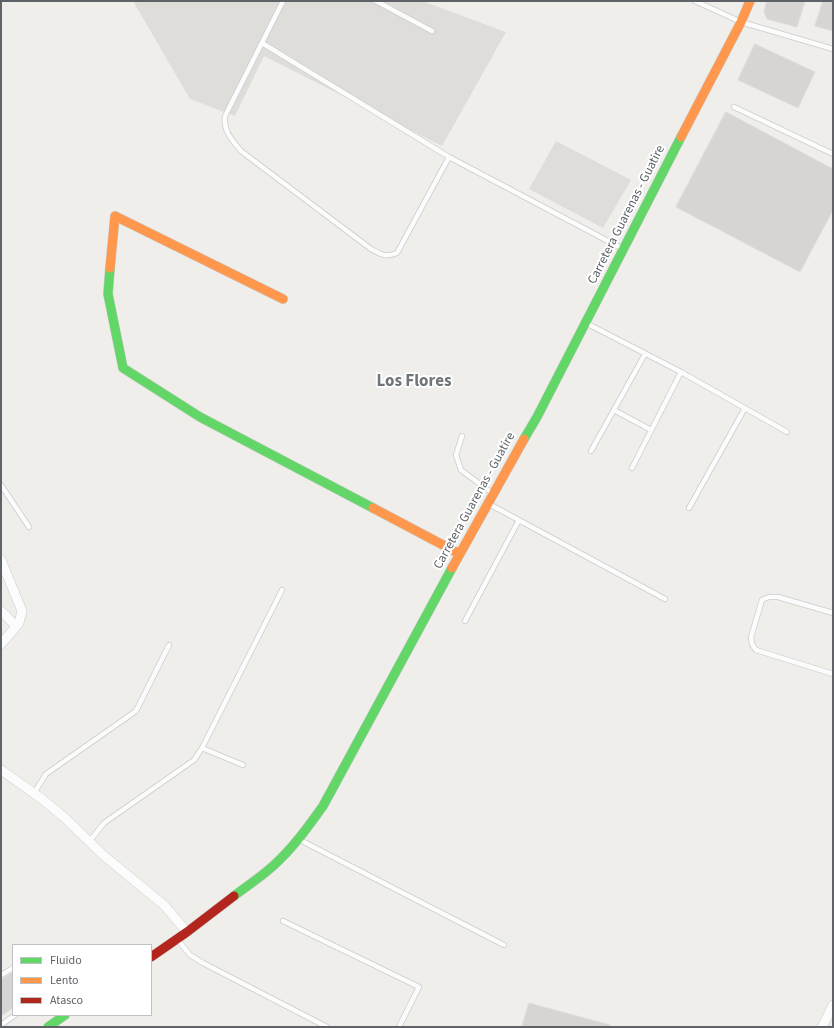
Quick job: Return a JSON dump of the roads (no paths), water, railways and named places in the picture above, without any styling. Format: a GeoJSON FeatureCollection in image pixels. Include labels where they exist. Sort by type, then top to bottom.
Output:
{"type":"FeatureCollection","features":[{"type":"Feature","properties":{"kind":"main road","name":"Carretera Guarenas - Guatire"},"geometry":{"type":"LineString","coordinates":[[152,956],[187,932],[273,866],[299,839],[323,806],[487,504],[537,417],[741,22],[750,1]]}},
{"type":"Feature","properties":{"kind":"main road"},"geometry":{"type":"LineString","coordinates":[[283,299],[115,216],[108,294],[123,368],[200,417],[460,554]]}},
{"type":"Feature","properties":{"kind":"main road"},"geometry":{"type":"LineString","coordinates":[[48,1027],[64,1016]]}},
{"type":"Feature","properties":{"kind":"street"},"geometry":{"type":"LineString","coordinates":[[1,560],[22,611],[20,620],[1,644]]}},
{"type":"Feature","properties":{"kind":"street"},"geometry":{"type":"LineString","coordinates":[[1,611],[16,626]]}},
{"type":"Feature","properties":{"kind":"street"},"geometry":{"type":"LineString","coordinates":[[1,770],[34,793],[65,818],[89,842],[153,896],[173,915],[187,932]]}},
{"type":"Feature","properties":{"kind":"street"},"geometry":{"type":"LineString","coordinates":[[822,1027],[833,1005]]}},
{"type":"Feature","properties":{"kind":"lane"},"geometry":{"type":"LineString","coordinates":[[283,1],[225,116],[224,123],[226,130],[232,141],[242,151],[371,249],[382,255],[390,256],[397,253],[449,157]]}},
{"type":"Feature","properties":{"kind":"lane"},"geometry":{"type":"LineString","coordinates":[[376,1],[432,31]]}},
{"type":"Feature","properties":{"kind":"lane"},"geometry":{"type":"LineString","coordinates":[[694,1],[741,22],[833,49]]}},
{"type":"Feature","properties":{"kind":"lane"},"geometry":{"type":"LineString","coordinates":[[262,43],[449,157],[624,250]]}},
{"type":"Feature","properties":{"kind":"lane"},"geometry":{"type":"LineString","coordinates":[[734,107],[833,154]]}},
{"type":"Feature","properties":{"kind":"lane"},"geometry":{"type":"LineString","coordinates":[[586,323],[681,372],[787,432]]}},
{"type":"Feature","properties":{"kind":"lane"},"geometry":{"type":"LineString","coordinates":[[591,451],[645,354]]}},
{"type":"Feature","properties":{"kind":"lane"},"geometry":{"type":"LineString","coordinates":[[632,468],[681,372]]}},
{"type":"Feature","properties":{"kind":"lane"},"geometry":{"type":"LineString","coordinates":[[689,508],[745,408]]}},
{"type":"Feature","properties":{"kind":"lane"},"geometry":{"type":"LineString","coordinates":[[614,410],[651,430]]}},
{"type":"Feature","properties":{"kind":"lane"},"geometry":{"type":"LineString","coordinates":[[462,436],[456,455],[461,470],[493,494]]}},
{"type":"Feature","properties":{"kind":"lane"},"geometry":{"type":"LineString","coordinates":[[1,485],[29,527]]}},
{"type":"Feature","properties":{"kind":"lane"},"geometry":{"type":"LineString","coordinates":[[487,504],[665,599]]}},
{"type":"Feature","properties":{"kind":"lane"},"geometry":{"type":"LineString","coordinates":[[465,621],[519,520]]}},
{"type":"Feature","properties":{"kind":"lane"},"geometry":{"type":"LineString","coordinates":[[89,842],[104,823],[194,760],[202,748],[282,590]]}},
{"type":"Feature","properties":{"kind":"lane"},"geometry":{"type":"LineString","coordinates":[[833,613],[778,597],[769,597],[762,600],[751,637],[752,644],[756,650],[833,674]]}},
{"type":"Feature","properties":{"kind":"lane"},"geometry":{"type":"LineString","coordinates":[[34,793],[46,774],[136,711],[169,645]]}},
{"type":"Feature","properties":{"kind":"lane"},"geometry":{"type":"LineString","coordinates":[[202,748],[243,765]]}},
{"type":"Feature","properties":{"kind":"lane"},"geometry":{"type":"LineString","coordinates":[[299,839],[504,945]]}},
{"type":"Feature","properties":{"kind":"lane"},"geometry":{"type":"LineString","coordinates":[[282,921],[419,987],[399,1027]]}},
{"type":"Feature","properties":{"kind":"lane"},"geometry":{"type":"LineString","coordinates":[[177,939],[190,955],[203,963],[326,1027]]}},
{"type":"Feature","properties":{"kind":"lane"},"geometry":{"type":"LineString","coordinates":[[1,975],[12,969]]}},
{"type":"Feature","properties":{"kind":"lane"},"geometry":{"type":"LineString","coordinates":[[1,1025],[14,1016]]}},
{"type":"Feature","properties":{"kind":"district","name":"Los Flores"},"geometry":{"type":"Point","coordinates":[414,382]}}]}
